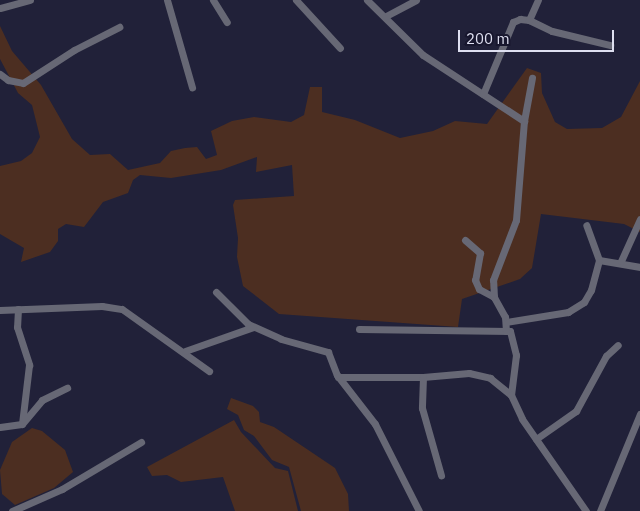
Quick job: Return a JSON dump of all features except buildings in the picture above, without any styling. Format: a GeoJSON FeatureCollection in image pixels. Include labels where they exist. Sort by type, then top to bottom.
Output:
{"type":"FeatureCollection","features":[{"type":"Feature","properties":{"kind":"street"},"geometry":{"type":"LineString","coordinates":[[0,8],[30,0]]}},
{"type":"Feature","properties":{"kind":"street"},"geometry":{"type":"LineString","coordinates":[[168,0],[192,87]]}},
{"type":"Feature","properties":{"kind":"street"},"geometry":{"type":"LineString","coordinates":[[213,0],[227,22]]}},
{"type":"Feature","properties":{"kind":"street"},"geometry":{"type":"LineString","coordinates":[[296,0],[340,48]]}},
{"type":"Feature","properties":{"kind":"street"},"geometry":{"type":"LineString","coordinates":[[367,0],[386,16],[423,54],[524,121]]}},
{"type":"Feature","properties":{"kind":"street"},"geometry":{"type":"LineString","coordinates":[[386,16],[416,0]]}},
{"type":"Feature","properties":{"kind":"street"},"geometry":{"type":"LineString","coordinates":[[529,20],[538,0]]}},
{"type":"Feature","properties":{"kind":"street"},"geometry":{"type":"LineString","coordinates":[[483,94],[513,22],[520,18],[560,33],[610,45]]}},
{"type":"Feature","properties":{"kind":"street"},"geometry":{"type":"LineString","coordinates":[[0,74],[8,80],[23,83],[74,50],[119,27]]}},
{"type":"Feature","properties":{"kind":"street"},"geometry":{"type":"LineString","coordinates":[[506,331],[506,322],[494,298],[497,263],[516,220],[524,121],[532,78]]}},
{"type":"Feature","properties":{"kind":"street"},"geometry":{"type":"LineString","coordinates":[[621,262],[640,219]]}},
{"type":"Feature","properties":{"kind":"street"},"geometry":{"type":"LineString","coordinates":[[506,322],[568,312],[579,307],[589,296],[599,260],[586,225]]}},
{"type":"Feature","properties":{"kind":"street"},"geometry":{"type":"LineString","coordinates":[[466,240],[480,253],[475,280],[479,289],[494,298]]}},
{"type":"Feature","properties":{"kind":"street"},"geometry":{"type":"LineString","coordinates":[[599,260],[621,262],[640,267]]}},
{"type":"Feature","properties":{"kind":"street"},"geometry":{"type":"LineString","coordinates":[[216,292],[239,318],[253,327],[281,340],[323,349],[331,356],[338,377],[375,424],[419,511]]}},
{"type":"Feature","properties":{"kind":"street"},"geometry":{"type":"LineString","coordinates":[[0,310],[102,306],[122,309],[185,351],[209,371]]}},
{"type":"Feature","properties":{"kind":"street"},"geometry":{"type":"LineString","coordinates":[[18,310],[17,327],[30,365],[22,424]]}},
{"type":"Feature","properties":{"kind":"street"},"geometry":{"type":"LineString","coordinates":[[185,351],[253,327]]}},
{"type":"Feature","properties":{"kind":"street"},"geometry":{"type":"LineString","coordinates":[[360,329],[506,331],[512,334],[516,355],[511,395]]}},
{"type":"Feature","properties":{"kind":"street"},"geometry":{"type":"LineString","coordinates":[[536,439],[576,411],[606,356],[618,345]]}},
{"type":"Feature","properties":{"kind":"street"},"geometry":{"type":"LineString","coordinates":[[338,377],[482,375],[511,395],[536,439],[586,511]]}},
{"type":"Feature","properties":{"kind":"street"},"geometry":{"type":"LineString","coordinates":[[422,377],[423,414],[441,474]]}},
{"type":"Feature","properties":{"kind":"street"},"geometry":{"type":"LineString","coordinates":[[0,428],[22,424],[42,400],[67,388]]}},
{"type":"Feature","properties":{"kind":"street"},"geometry":{"type":"LineString","coordinates":[[600,511],[640,414]]}},
{"type":"Feature","properties":{"kind":"street"},"geometry":{"type":"LineString","coordinates":[[12,511],[82,478],[142,442]]}},
{"type":"Feature","properties":{"kind":"shaded area"},"geometry":{"type":"Polygon","coordinates":[[[0,26],[12,51],[41,85],[72,139],[90,155],[110,154],[128,170],[160,163],[171,151],[185,148],[197,147],[206,159],[217,155],[211,131],[232,121],[254,117],[291,122],[304,115],[310,87],[322,87],[322,112],[355,120],[400,138],[433,131],[455,121],[487,124],[527,68],[541,73],[542,93],[555,122],[567,129],[602,128],[621,117],[640,81],[640,232],[624,224],[541,214],[532,268],[520,279],[462,299],[458,327],[279,314],[243,286],[237,257],[238,238],[233,205],[235,200],[294,196],[292,165],[256,172],[257,157],[221,170],[171,178],[140,175],[133,180],[128,193],[103,202],[84,227],[66,224],[58,229],[58,241],[50,252],[21,262],[24,248],[0,234],[0,166],[21,161],[32,153],[40,137],[32,105],[18,93],[0,59],[0,26]]]}},
{"type":"Feature","properties":{"kind":"shaded area"},"geometry":{"type":"Polygon","coordinates":[[[231,398],[253,406],[259,412],[260,422],[274,427],[335,468],[348,494],[349,511],[301,511],[289,467],[272,460],[254,436],[244,430],[238,415],[227,409],[231,398]]]}},
{"type":"Feature","properties":{"kind":"shaded area"},"geometry":{"type":"Polygon","coordinates":[[[234,420],[241,432],[275,468],[288,471],[298,511],[235,511],[223,477],[181,482],[167,475],[152,476],[147,467],[234,420]]]}},
{"type":"Feature","properties":{"kind":"shaded area"},"geometry":{"type":"Polygon","coordinates":[[[32,428],[42,431],[65,450],[73,472],[54,488],[15,505],[2,494],[0,470],[12,442],[32,428]]]}}]}
